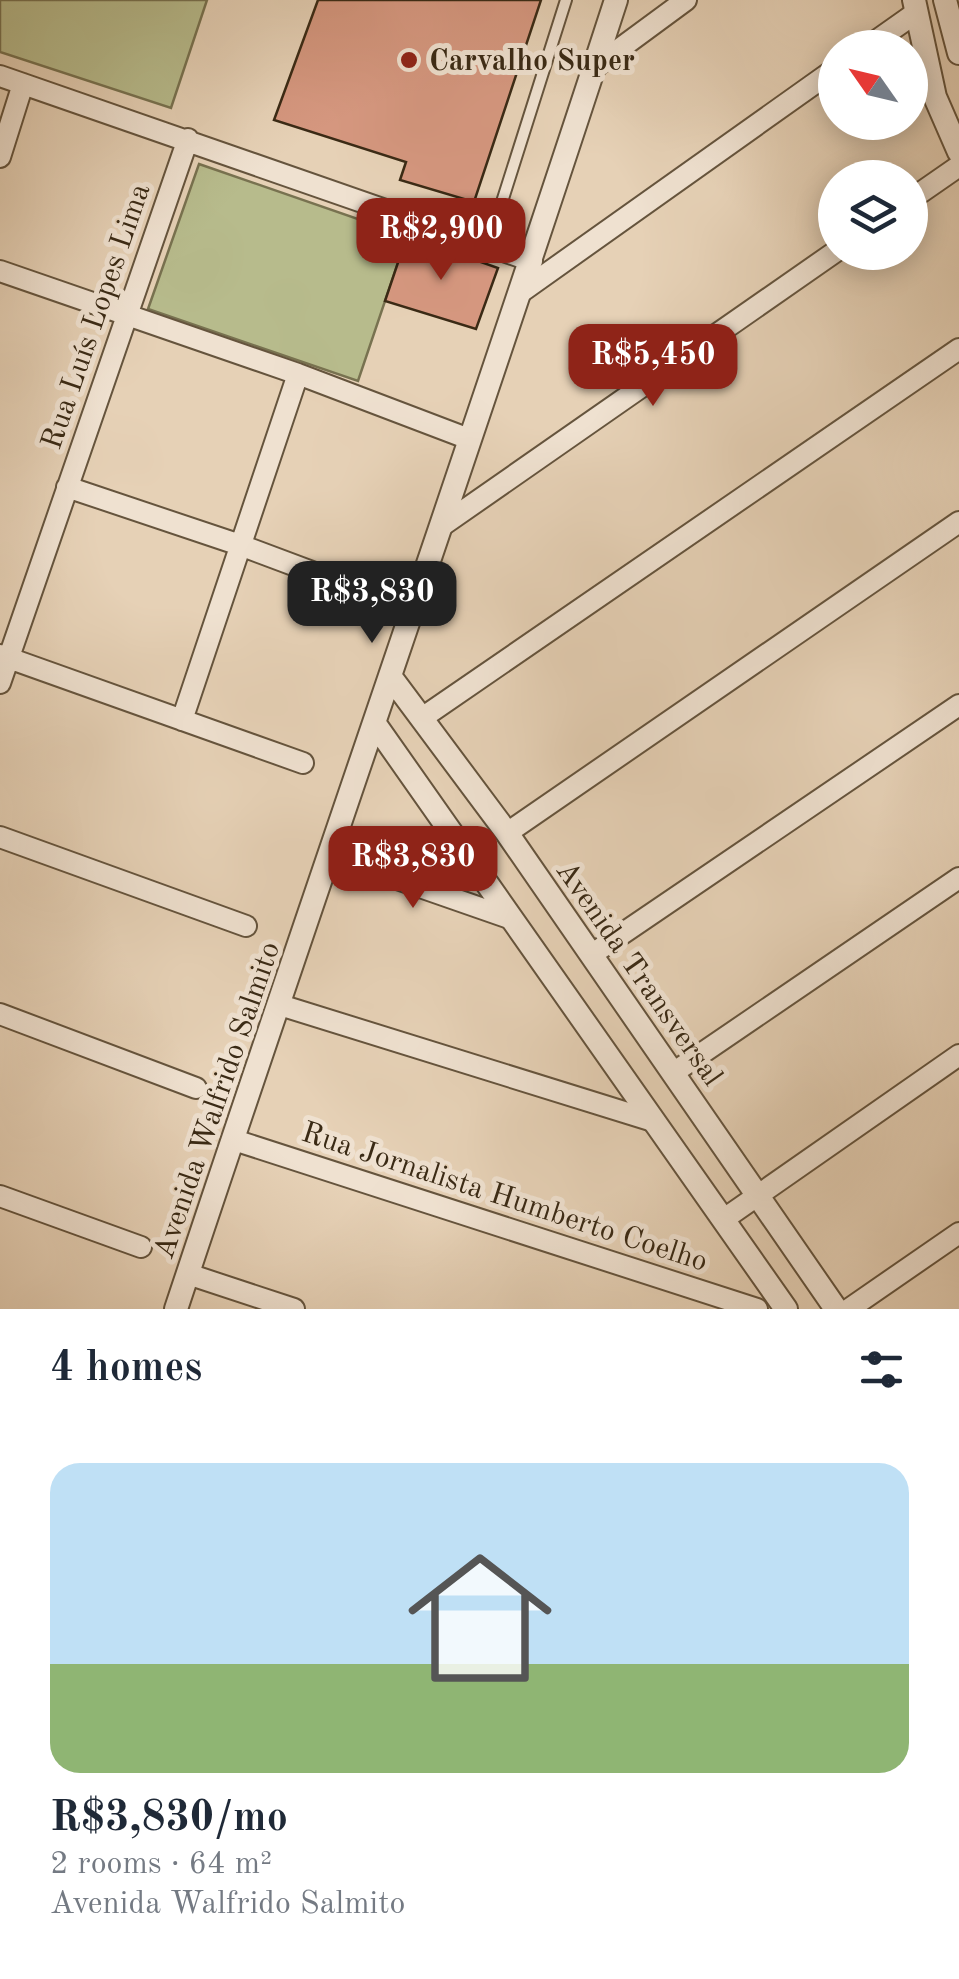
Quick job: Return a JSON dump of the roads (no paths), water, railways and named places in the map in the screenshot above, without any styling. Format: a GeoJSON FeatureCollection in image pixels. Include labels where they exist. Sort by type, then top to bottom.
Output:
{"type":"FeatureCollection","features":[{"type":"Feature","properties":{"kind":"street","name":"Avenida Walfrido Salmito"},"geometry":{"type":"LineString","coordinates":[[176,1309],[522,292],[616,0]]}},
{"type":"Feature","properties":{"kind":"street"},"geometry":{"type":"LineString","coordinates":[[595,67],[686,0]]}},
{"type":"Feature","properties":{"kind":"street"},"geometry":{"type":"LineString","coordinates":[[945,0],[959,53]]}},
{"type":"Feature","properties":{"kind":"street"},"geometry":{"type":"LineString","coordinates":[[887,30],[915,6],[935,96],[959,152]]}},
{"type":"Feature","properties":{"kind":"street"},"geometry":{"type":"LineString","coordinates":[[0,76],[532,261]]}},
{"type":"Feature","properties":{"kind":"street"},"geometry":{"type":"LineString","coordinates":[[522,292],[818,82]]}},
{"type":"Feature","properties":{"kind":"street"},"geometry":{"type":"LineString","coordinates":[[0,157],[23,84]]}},
{"type":"Feature","properties":{"kind":"street","name":"Rua Luís Lopes Lima"},"geometry":{"type":"LineString","coordinates":[[0,683],[4,656],[67,488],[188,139]]}},
{"type":"Feature","properties":{"kind":"street"},"geometry":{"type":"LineString","coordinates":[[928,188],[959,166]]}},
{"type":"Feature","properties":{"kind":"street"},"geometry":{"type":"LineString","coordinates":[[443,525],[818,264]]}},
{"type":"Feature","properties":{"kind":"street"},"geometry":{"type":"LineString","coordinates":[[0,271],[298,374],[469,439]]}},
{"type":"Feature","properties":{"kind":"street"},"geometry":{"type":"LineString","coordinates":[[422,718],[959,349]]}},
{"type":"Feature","properties":{"kind":"street"},"geometry":{"type":"LineString","coordinates":[[182,720],[298,374]]}},
{"type":"Feature","properties":{"kind":"street"},"geometry":{"type":"LineString","coordinates":[[67,488],[240,545],[411,609]]}},
{"type":"Feature","properties":{"kind":"street"},"geometry":{"type":"LineString","coordinates":[[506,833],[959,522]]}},
{"type":"Feature","properties":{"kind":"street"},"geometry":{"type":"LineString","coordinates":[[4,656],[303,763]]}},
{"type":"Feature","properties":{"kind":"street","name":"Avenida Transversal"},"geometry":{"type":"LineString","coordinates":[[390,676],[592,955],[836,1309]]}},
{"type":"Feature","properties":{"kind":"street"},"geometry":{"type":"LineString","coordinates":[[592,955],[959,705]]}},
{"type":"Feature","properties":{"kind":"street"},"geometry":{"type":"LineString","coordinates":[[375,724],[786,1309]]}},
{"type":"Feature","properties":{"kind":"street"},"geometry":{"type":"LineString","coordinates":[[0,836],[246,926]]}},
{"type":"Feature","properties":{"kind":"street"},"geometry":{"type":"LineString","coordinates":[[330,856],[512,919]]}},
{"type":"Feature","properties":{"kind":"street"},"geometry":{"type":"LineString","coordinates":[[673,1073],[959,878]]}},
{"type":"Feature","properties":{"kind":"street"},"geometry":{"type":"LineString","coordinates":[[280,1005],[653,1121]]}},
{"type":"Feature","properties":{"kind":"street"},"geometry":{"type":"LineString","coordinates":[[0,1014],[196,1088]]}},
{"type":"Feature","properties":{"kind":"street"},"geometry":{"type":"LineString","coordinates":[[724,1219],[959,1055]]}},
{"type":"Feature","properties":{"kind":"street","name":"Rua Jornalista Humberto Coelho"},"geometry":{"type":"LineString","coordinates":[[234,1140],[757,1309]]}},
{"type":"Feature","properties":{"kind":"street"},"geometry":{"type":"LineString","coordinates":[[0,1196],[141,1246]]}},
{"type":"Feature","properties":{"kind":"street"},"geometry":{"type":"LineString","coordinates":[[850,1309],[959,1233]]}},
{"type":"Feature","properties":{"kind":"street"},"geometry":{"type":"LineString","coordinates":[[188,1274],[294,1309]]}},
{"type":"Feature","properties":{"kind":"lane"},"geometry":{"type":"LineString","coordinates":[[488,246],[566,0]]}},
{"type":"Feature","properties":{"kind":"place","name":"Carvalho Super"},"geometry":{"type":"Point","coordinates":[409,60]}}]}
